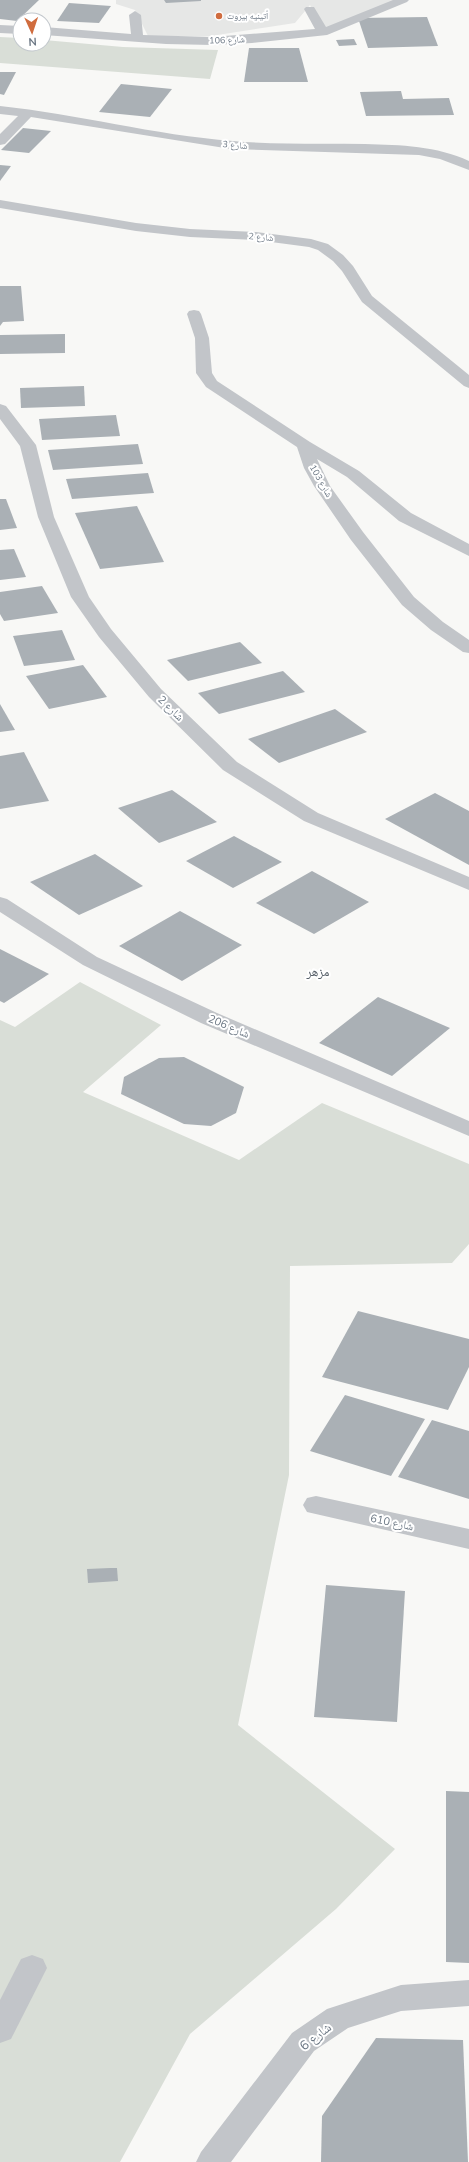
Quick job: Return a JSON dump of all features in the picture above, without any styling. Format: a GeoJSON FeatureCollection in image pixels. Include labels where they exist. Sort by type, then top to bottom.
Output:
{"type":"FeatureCollection","features":[{"type":"Feature","properties":{"kind":"street","name":"شارع 106"},"geometry":{"type":"LineString","coordinates":[[52,32],[212,42],[323,32],[403,0]]}},
{"type":"Feature","properties":{"kind":"street"},"geometry":{"type":"LineString","coordinates":[[310,9],[323,32]]}},
{"type":"Feature","properties":{"kind":"street"},"geometry":{"type":"LineString","coordinates":[[135,15],[137,38]]}},
{"type":"Feature","properties":{"kind":"street"},"geometry":{"type":"LineString","coordinates":[[0,29],[12,30]]}},
{"type":"Feature","properties":{"kind":"street","name":"شارع 3"},"geometry":{"type":"LineString","coordinates":[[0,110],[29,112],[227,145],[380,148],[431,153],[448,157],[469,166]]}},
{"type":"Feature","properties":{"kind":"street"},"geometry":{"type":"LineString","coordinates":[[0,141],[29,112]]}},
{"type":"Feature","properties":{"kind":"street","name":"شارع 2"},"geometry":{"type":"LineString","coordinates":[[0,204],[136,227],[190,233],[256,236],[311,243],[323,248],[338,258],[348,269],[367,299],[469,383]]}},
{"type":"Feature","properties":{"kind":"street"},"geometry":{"type":"LineString","coordinates":[[194,314],[202,338],[204,373],[211,384],[304,445],[352,474],[405,517],[469,551]]}},
{"type":"Feature","properties":{"kind":"street","name":"شارع 2"},"geometry":{"type":"LineString","coordinates":[[0,409],[28,445],[46,517],[80,597],[105,633],[155,693],[230,766],[311,817],[469,884]]}},
{"type":"Feature","properties":{"kind":"street","name":"شارع 103"},"geometry":{"type":"LineString","coordinates":[[304,445],[312,468],[322,486],[357,536],[408,601],[437,626],[469,648]]}},
{"type":"Feature","properties":{"kind":"street","name":"شارع 206"},"geometry":{"type":"LineString","coordinates":[[0,903],[90,961],[210,1018],[469,1129]]}},
{"type":"Feature","properties":{"kind":"street","name":"شارع 610"},"geometry":{"type":"LineString","coordinates":[[316,1505],[469,1539]]}},
{"type":"Feature","properties":{"kind":"street"},"geometry":{"type":"LineString","coordinates":[[0,2030],[32,1968]]}},
{"type":"Feature","properties":{"kind":"street","name":"شارع 6"},"geometry":{"type":"LineString","coordinates":[[212,2162],[302,2042],[338,2018],[401,1998],[469,1993]]}},
{"type":"Feature","properties":{"kind":"shaded area","name":"أتينيه بيروت"},"geometry":{"type":"Polygon","coordinates":[[[116,0],[395,0],[323,31],[310,5],[295,23],[211,36],[148,36],[135,10],[116,4],[116,0]]]}},
{"type":"Feature","properties":{"kind":"shaded area"},"geometry":{"type":"Polygon","coordinates":[[[0,37],[12,38],[12,52],[52,52],[52,41],[123,47],[218,50],[210,79],[0,63],[0,37]]]}},
{"type":"Feature","properties":{"kind":"shaded area"},"geometry":{"type":"Polygon","coordinates":[[[80,982],[161,1025],[83,1092],[239,1160],[322,1103],[469,1164],[469,1244],[452,1263],[290,1266],[289,1475],[238,1725],[395,1849],[336,1909],[190,2034],[120,2162],[0,2162],[0,1020],[15,1027],[80,982]]]}},
{"type":"Feature","properties":{"kind":"building"},"geometry":{"type":"Polygon","coordinates":[[[0,0],[39,0],[26,12],[12,12],[12,20],[0,19],[0,0]]]}},
{"type":"Feature","properties":{"kind":"building"},"geometry":{"type":"Polygon","coordinates":[[[164,0],[201,0],[201,1],[166,3],[164,0]]]}},
{"type":"Feature","properties":{"kind":"building"},"geometry":{"type":"Polygon","coordinates":[[[69,3],[111,6],[99,23],[57,21],[69,3]]]}},
{"type":"Feature","properties":{"kind":"building"},"geometry":{"type":"Polygon","coordinates":[[[427,17],[438,46],[368,48],[358,18],[427,17]]]}},
{"type":"Feature","properties":{"kind":"building"},"geometry":{"type":"Polygon","coordinates":[[[354,39],[357,45],[339,46],[336,40],[354,39]]]}},
{"type":"Feature","properties":{"kind":"building"},"geometry":{"type":"Polygon","coordinates":[[[249,48],[299,48],[308,82],[244,82],[249,48]]]}},
{"type":"Feature","properties":{"kind":"building"},"geometry":{"type":"Polygon","coordinates":[[[0,72],[16,72],[4,95],[0,94],[0,72]]]}},
{"type":"Feature","properties":{"kind":"building"},"geometry":{"type":"Polygon","coordinates":[[[121,84],[172,89],[150,117],[99,112],[121,84]]]}},
{"type":"Feature","properties":{"kind":"building"},"geometry":{"type":"Polygon","coordinates":[[[401,91],[403,99],[449,98],[454,115],[366,116],[360,92],[401,91]]]}},
{"type":"Feature","properties":{"kind":"building"},"geometry":{"type":"Polygon","coordinates":[[[23,128],[51,131],[29,153],[1,150],[23,128]]]}},
{"type":"Feature","properties":{"kind":"building"},"geometry":{"type":"Polygon","coordinates":[[[0,165],[11,166],[0,181],[0,165]]]}},
{"type":"Feature","properties":{"kind":"building"},"geometry":{"type":"Polygon","coordinates":[[[0,286],[21,286],[24,321],[3,322],[0,326],[0,286]]]}},
{"type":"Feature","properties":{"kind":"building"},"geometry":{"type":"Polygon","coordinates":[[[65,334],[65,353],[0,354],[0,335],[65,334]]]}},
{"type":"Feature","properties":{"kind":"building"},"geometry":{"type":"Polygon","coordinates":[[[84,386],[85,406],[21,408],[20,388],[84,386]]]}},
{"type":"Feature","properties":{"kind":"building"},"geometry":{"type":"Polygon","coordinates":[[[116,415],[120,436],[42,440],[39,419],[116,415]]]}},
{"type":"Feature","properties":{"kind":"building"},"geometry":{"type":"Polygon","coordinates":[[[138,444],[143,464],[53,470],[48,450],[138,444]]]}},
{"type":"Feature","properties":{"kind":"building"},"geometry":{"type":"Polygon","coordinates":[[[148,473],[154,493],[72,499],[66,479],[148,473]]]}},
{"type":"Feature","properties":{"kind":"building"},"geometry":{"type":"Polygon","coordinates":[[[0,499],[6,499],[17,528],[0,530],[0,499]]]}},
{"type":"Feature","properties":{"kind":"building"},"geometry":{"type":"Polygon","coordinates":[[[137,506],[164,562],[100,569],[75,513],[137,506]]]}},
{"type":"Feature","properties":{"kind":"building"},"geometry":{"type":"Polygon","coordinates":[[[14,549],[26,577],[0,580],[0,550],[14,549]]]}},
{"type":"Feature","properties":{"kind":"building"},"geometry":{"type":"Polygon","coordinates":[[[42,586],[58,613],[4,621],[0,614],[0,592],[42,586]]]}},
{"type":"Feature","properties":{"kind":"building"},"geometry":{"type":"Polygon","coordinates":[[[62,630],[75,660],[24,666],[13,636],[62,630]]]}},
{"type":"Feature","properties":{"kind":"building"},"geometry":{"type":"Polygon","coordinates":[[[240,642],[262,663],[188,681],[167,660],[240,642]]]}},
{"type":"Feature","properties":{"kind":"building"},"geometry":{"type":"Polygon","coordinates":[[[83,665],[107,697],[49,709],[26,676],[83,665]]]}},
{"type":"Feature","properties":{"kind":"building"},"geometry":{"type":"Polygon","coordinates":[[[283,671],[305,692],[219,714],[198,693],[283,671]]]}},
{"type":"Feature","properties":{"kind":"building"},"geometry":{"type":"Polygon","coordinates":[[[0,704],[15,730],[0,732],[0,704]]]}},
{"type":"Feature","properties":{"kind":"building"},"geometry":{"type":"Polygon","coordinates":[[[335,709],[367,732],[279,763],[248,739],[335,709]]]}},
{"type":"Feature","properties":{"kind":"building"},"geometry":{"type":"Polygon","coordinates":[[[24,752],[49,801],[0,809],[0,756],[24,752]]]}},
{"type":"Feature","properties":{"kind":"building"},"geometry":{"type":"Polygon","coordinates":[[[172,790],[217,822],[159,843],[118,808],[172,790]]]}},
{"type":"Feature","properties":{"kind":"building"},"geometry":{"type":"Polygon","coordinates":[[[435,793],[469,811],[469,865],[385,819],[435,793]]]}},
{"type":"Feature","properties":{"kind":"building"},"geometry":{"type":"Polygon","coordinates":[[[234,836],[282,862],[233,888],[186,861],[234,836]]]}},
{"type":"Feature","properties":{"kind":"building"},"geometry":{"type":"Polygon","coordinates":[[[95,854],[143,886],[79,915],[30,882],[95,854]]]}},
{"type":"Feature","properties":{"kind":"building"},"geometry":{"type":"Polygon","coordinates":[[[312,871],[369,902],[314,934],[256,903],[312,871]]]}},
{"type":"Feature","properties":{"kind":"building"},"geometry":{"type":"Polygon","coordinates":[[[180,911],[242,945],[182,981],[119,946],[180,911]]]}},
{"type":"Feature","properties":{"kind":"building"},"geometry":{"type":"Polygon","coordinates":[[[0,949],[49,974],[4,1003],[0,1001],[0,949]]]}},
{"type":"Feature","properties":{"kind":"building"},"geometry":{"type":"Polygon","coordinates":[[[378,997],[450,1028],[392,1076],[319,1043],[378,997]]]}},
{"type":"Feature","properties":{"kind":"building"},"geometry":{"type":"Polygon","coordinates":[[[184,1057],[244,1087],[236,1113],[211,1126],[184,1124],[121,1094],[124,1077],[159,1058],[184,1057]]]}},
{"type":"Feature","properties":{"kind":"building"},"geometry":{"type":"Polygon","coordinates":[[[358,1311],[469,1339],[469,1367],[448,1410],[322,1377],[358,1311]]]}},
{"type":"Feature","properties":{"kind":"building"},"geometry":{"type":"Polygon","coordinates":[[[345,1395],[425,1419],[391,1476],[310,1451],[345,1395]]]}},
{"type":"Feature","properties":{"kind":"building"},"geometry":{"type":"Polygon","coordinates":[[[432,1420],[469,1431],[469,1499],[398,1477],[432,1420]]]}},
{"type":"Feature","properties":{"kind":"building"},"geometry":{"type":"Polygon","coordinates":[[[117,1568],[118,1581],[88,1583],[87,1569],[117,1568]]]}},
{"type":"Feature","properties":{"kind":"building"},"geometry":{"type":"Polygon","coordinates":[[[326,1585],[405,1591],[397,1722],[314,1717],[326,1585]]]}},
{"type":"Feature","properties":{"kind":"building"},"geometry":{"type":"Polygon","coordinates":[[[446,1791],[469,1792],[469,1963],[446,1962],[446,1791]]]}},
{"type":"Feature","properties":{"kind":"building"},"geometry":{"type":"Polygon","coordinates":[[[376,2038],[463,2040],[468,2162],[321,2162],[322,2116],[376,2038]]]}},
{"type":"Feature","properties":{"kind":"place","name":"أتينيه بيروت"},"geometry":{"type":"Point","coordinates":[219,16]}},
{"type":"Feature","properties":{"kind":"district","name":"مزهر"},"geometry":{"type":"Point","coordinates":[318,971]}}]}
